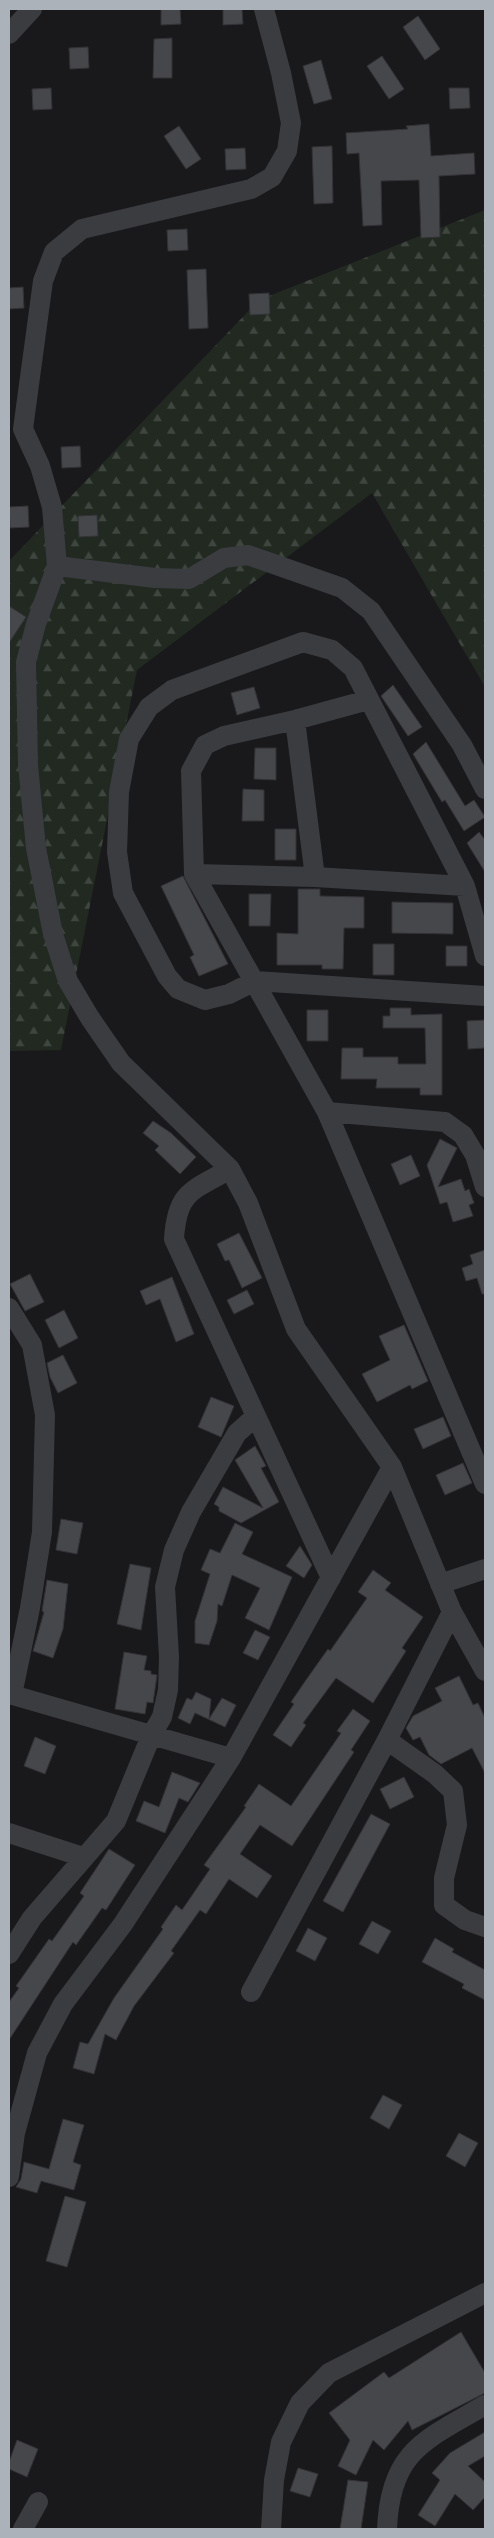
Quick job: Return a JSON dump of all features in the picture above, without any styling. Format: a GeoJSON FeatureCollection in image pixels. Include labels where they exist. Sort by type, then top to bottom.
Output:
{"type":"FeatureCollection","features":[{"type":"Feature","properties":{"kind":"street"},"geometry":{"type":"LineString","coordinates":[[9,34],[32,9]]}},
{"type":"Feature","properties":{"kind":"street"},"geometry":{"type":"LineString","coordinates":[[264,9],[292,123],[287,151],[272,177],[244,191],[82,229],[54,252],[43,281],[16,428],[40,466],[52,507],[57,566],[36,624],[26,662],[28,765],[36,848],[53,934],[68,981],[90,1018],[121,1063],[230,1169],[248,1203],[296,1329],[392,1467],[452,1612],[485,1671]]}},
{"type":"Feature","properties":{"kind":"street"},"geometry":{"type":"LineString","coordinates":[[57,566],[155,578],[189,579],[224,558],[248,555],[342,588],[371,611],[462,745],[485,789]]}},
{"type":"Feature","properties":{"kind":"street"},"geometry":{"type":"LineString","coordinates":[[485,956],[465,886],[353,668],[332,650],[303,642],[172,690],[149,707],[128,739],[119,792],[117,852],[123,893],[166,976],[178,989],[205,1000],[229,994],[254,981],[485,996]]}},
{"type":"Feature","properties":{"kind":"street"},"geometry":{"type":"LineString","coordinates":[[368,700],[295,720],[224,736],[205,745],[191,771],[194,874],[326,1112],[484,1475]]}},
{"type":"Feature","properties":{"kind":"street"},"geometry":{"type":"LineString","coordinates":[[295,720],[315,877]]}},
{"type":"Feature","properties":{"kind":"street"},"geometry":{"type":"LineString","coordinates":[[194,874],[315,877],[465,886]]}},
{"type":"Feature","properties":{"kind":"street"},"geometry":{"type":"LineString","coordinates":[[326,1112],[445,1122],[463,1135],[475,1155],[485,1187]]}},
{"type":"Feature","properties":{"kind":"street"},"geometry":{"type":"LineString","coordinates":[[230,1169],[186,1195],[175,1215],[174,1239],[331,1578]]}},
{"type":"Feature","properties":{"kind":"street"},"geometry":{"type":"LineString","coordinates":[[9,1308],[32,1345],[45,1415],[42,1532],[30,1608],[10,1694],[230,1758]]}},
{"type":"Feature","properties":{"kind":"street"},"geometry":{"type":"LineString","coordinates":[[9,1954],[32,1918],[116,1821],[151,1736],[162,1718],[168,1690],[169,1657],[166,1587],[171,1559],[191,1512],[237,1433],[255,1417]]}},
{"type":"Feature","properties":{"kind":"street"},"geometry":{"type":"LineString","coordinates":[[9,2177],[15,2133],[37,2052],[58,2012],[123,1924],[230,1758],[392,1467]]}},
{"type":"Feature","properties":{"kind":"street"},"geometry":{"type":"LineString","coordinates":[[440,1584],[485,1568]]}},
{"type":"Feature","properties":{"kind":"street"},"geometry":{"type":"LineString","coordinates":[[251,1992],[387,1740],[452,1612]]}},
{"type":"Feature","properties":{"kind":"street"},"geometry":{"type":"LineString","coordinates":[[387,1740],[435,1774],[452,1791],[457,1825],[444,1878],[444,1905],[465,1920],[485,1927]]}},
{"type":"Feature","properties":{"kind":"street"},"geometry":{"type":"LineString","coordinates":[[9,1833],[83,1857]]}},
{"type":"Feature","properties":{"kind":"street"},"geometry":{"type":"LineString","coordinates":[[271,2529],[274,2480],[281,2442],[300,2403],[329,2373],[485,2293]]}},
{"type":"Feature","properties":{"kind":"street"},"geometry":{"type":"LineString","coordinates":[[388,2529],[394,2482],[407,2458],[423,2440],[485,2405]]}},
{"type":"Feature","properties":{"kind":"street"},"geometry":{"type":"LineString","coordinates":[[23,2529],[38,2502]]}},
{"type":"Feature","properties":{"kind":"green space"},"geometry":{"type":"Polygon","coordinates":[[[485,210],[485,687],[372,493],[137,670],[61,1050],[9,1051],[9,561],[259,300],[485,210]]]}},
{"type":"Feature","properties":{"kind":"building"},"geometry":{"type":"Polygon","coordinates":[[[161,9],[180,9],[181,24],[161,25],[161,9]]]}},
{"type":"Feature","properties":{"kind":"building"},"geometry":{"type":"Polygon","coordinates":[[[223,9],[242,9],[243,24],[223,25],[223,9]]]}},
{"type":"Feature","properties":{"kind":"building"},"geometry":{"type":"Polygon","coordinates":[[[418,16],[440,49],[425,60],[403,27],[418,16]]]}},
{"type":"Feature","properties":{"kind":"building"},"geometry":{"type":"Polygon","coordinates":[[[172,38],[172,78],[153,78],[154,39],[172,38]]]}},
{"type":"Feature","properties":{"kind":"building"},"geometry":{"type":"Polygon","coordinates":[[[88,47],[89,68],[70,69],[69,48],[88,47]]]}},
{"type":"Feature","properties":{"kind":"building"},"geometry":{"type":"Polygon","coordinates":[[[382,56],[404,89],[389,99],[367,66],[382,56]]]}},
{"type":"Feature","properties":{"kind":"building"},"geometry":{"type":"Polygon","coordinates":[[[321,60],[332,99],[314,104],[303,66],[321,60]]]}},
{"type":"Feature","properties":{"kind":"building"},"geometry":{"type":"Polygon","coordinates":[[[51,88],[52,109],[33,110],[32,89],[51,88]]]}},
{"type":"Feature","properties":{"kind":"building"},"geometry":{"type":"Polygon","coordinates":[[[449,88],[469,88],[470,108],[450,109],[449,88]]]}},
{"type":"Feature","properties":{"kind":"building"},"geometry":{"type":"Polygon","coordinates":[[[429,124],[431,156],[474,153],[475,174],[439,176],[440,237],[421,238],[419,180],[381,181],[382,225],[363,226],[359,153],[347,154],[346,133],[408,129],[406,126],[429,124]]]}},
{"type":"Feature","properties":{"kind":"building"},"geometry":{"type":"Polygon","coordinates":[[[179,126],[201,159],[186,169],[164,136],[179,126]]]}},
{"type":"Feature","properties":{"kind":"building"},"geometry":{"type":"Polygon","coordinates":[[[332,146],[333,203],[314,204],[312,147],[332,146]]]}},
{"type":"Feature","properties":{"kind":"building"},"geometry":{"type":"Polygon","coordinates":[[[245,148],[246,169],[226,170],[225,149],[245,148]]]}},
{"type":"Feature","properties":{"kind":"building"},"geometry":{"type":"Polygon","coordinates":[[[187,229],[188,250],[168,251],[167,230],[187,229]]]}},
{"type":"Feature","properties":{"kind":"building"},"geometry":{"type":"Polygon","coordinates":[[[206,269],[208,328],[189,329],[187,270],[206,269]]]}},
{"type":"Feature","properties":{"kind":"building"},"geometry":{"type":"Polygon","coordinates":[[[23,287],[24,308],[9,309],[9,288],[23,287]]]}},
{"type":"Feature","properties":{"kind":"building"},"geometry":{"type":"Polygon","coordinates":[[[269,293],[270,314],[250,315],[249,294],[269,293]]]}},
{"type":"Feature","properties":{"kind":"building"},"geometry":{"type":"Polygon","coordinates":[[[80,446],[81,467],[62,468],[61,447],[80,446]]]}},
{"type":"Feature","properties":{"kind":"building"},"geometry":{"type":"Polygon","coordinates":[[[28,506],[29,527],[10,528],[9,507],[28,506]]]}},
{"type":"Feature","properties":{"kind":"building"},"geometry":{"type":"Polygon","coordinates":[[[97,515],[98,536],[79,537],[78,516],[97,515]]]}},
{"type":"Feature","properties":{"kind":"building"},"geometry":{"type":"Polygon","coordinates":[[[9,606],[26,617],[9,643],[9,606]]]}},
{"type":"Feature","properties":{"kind":"building"},"geometry":{"type":"Polygon","coordinates":[[[393,685],[422,727],[408,736],[381,696],[393,685]]]}},
{"type":"Feature","properties":{"kind":"building"},"geometry":{"type":"Polygon","coordinates":[[[254,687],[260,708],[237,715],[231,693],[254,687]]]}},
{"type":"Feature","properties":{"kind":"building"},"geometry":{"type":"Polygon","coordinates":[[[426,742],[465,806],[474,800],[485,817],[464,831],[445,800],[442,802],[413,754],[426,742]]]}},
{"type":"Feature","properties":{"kind":"building"},"geometry":{"type":"Polygon","coordinates":[[[255,748],[276,748],[276,780],[254,779],[255,748]]]}},
{"type":"Feature","properties":{"kind":"building"},"geometry":{"type":"Polygon","coordinates":[[[243,789],[264,790],[264,821],[242,821],[243,789]]]}},
{"type":"Feature","properties":{"kind":"building"},"geometry":{"type":"Polygon","coordinates":[[[275,829],[296,829],[296,860],[275,860],[275,829]]]}},
{"type":"Feature","properties":{"kind":"building"},"geometry":{"type":"Polygon","coordinates":[[[479,832],[485,840],[485,872],[467,843],[479,832]]]}},
{"type":"Feature","properties":{"kind":"building"},"geometry":{"type":"Polygon","coordinates":[[[183,876],[228,964],[199,976],[190,957],[194,955],[161,886],[183,876]]]}},
{"type":"Feature","properties":{"kind":"building"},"geometry":{"type":"Polygon","coordinates":[[[298,889],[320,889],[320,896],[364,897],[364,928],[344,928],[343,969],[322,969],[322,965],[277,965],[277,933],[298,934],[298,889]]]}},
{"type":"Feature","properties":{"kind":"building"},"geometry":{"type":"Polygon","coordinates":[[[249,894],[271,894],[270,926],[249,926],[249,894]]]}},
{"type":"Feature","properties":{"kind":"building"},"geometry":{"type":"Polygon","coordinates":[[[392,902],[453,903],[453,934],[392,933],[392,902]]]}},
{"type":"Feature","properties":{"kind":"building"},"geometry":{"type":"Polygon","coordinates":[[[373,944],[394,944],[394,975],[373,975],[373,944]]]}},
{"type":"Feature","properties":{"kind":"building"},"geometry":{"type":"Polygon","coordinates":[[[446,946],[467,946],[467,966],[446,966],[446,946]]]}},
{"type":"Feature","properties":{"kind":"building"},"geometry":{"type":"Polygon","coordinates":[[[390,1008],[411,1008],[411,1015],[442,1014],[442,1095],[420,1095],[420,1088],[376,1088],[377,1079],[341,1079],[342,1048],[363,1048],[363,1057],[398,1057],[398,1064],[426,1064],[425,1028],[383,1028],[383,1016],[390,1016],[390,1008]]]}},
{"type":"Feature","properties":{"kind":"building"},"geometry":{"type":"Polygon","coordinates":[[[307,1010],[328,1010],[328,1041],[307,1041],[307,1010]]]}},
{"type":"Feature","properties":{"kind":"building"},"geometry":{"type":"Polygon","coordinates":[[[485,1020],[485,1048],[468,1049],[467,1021],[485,1020]]]}},
{"type":"Feature","properties":{"kind":"building"},"geometry":{"type":"Polygon","coordinates":[[[153,1121],[171,1133],[196,1157],[180,1174],[155,1150],[159,1146],[143,1133],[153,1121]]]}},
{"type":"Feature","properties":{"kind":"building"},"geometry":{"type":"Polygon","coordinates":[[[440,1139],[457,1148],[438,1187],[461,1179],[465,1191],[469,1189],[474,1203],[469,1205],[473,1216],[453,1222],[447,1202],[440,1204],[427,1165],[440,1139]]]}},
{"type":"Feature","properties":{"kind":"building"},"geometry":{"type":"Polygon","coordinates":[[[411,1155],[420,1176],[400,1185],[391,1164],[411,1155]]]}},
{"type":"Feature","properties":{"kind":"building"},"geometry":{"type":"Polygon","coordinates":[[[239,1233],[262,1278],[242,1288],[229,1260],[225,1261],[217,1244],[239,1233]]]}},
{"type":"Feature","properties":{"kind":"building"},"geometry":{"type":"Polygon","coordinates":[[[485,1250],[485,1294],[482,1294],[477,1278],[466,1281],[462,1268],[473,1264],[470,1255],[485,1250]]]}},
{"type":"Feature","properties":{"kind":"building"},"geometry":{"type":"Polygon","coordinates":[[[30,1274],[44,1302],[25,1311],[10,1284],[30,1274]]]}},
{"type":"Feature","properties":{"kind":"building"},"geometry":{"type":"Polygon","coordinates":[[[172,1277],[194,1334],[176,1342],[160,1299],[146,1305],[140,1291],[172,1277]]]}},
{"type":"Feature","properties":{"kind":"building"},"geometry":{"type":"Polygon","coordinates":[[[247,1290],[254,1304],[234,1314],[227,1300],[247,1290]]]}},
{"type":"Feature","properties":{"kind":"building"},"geometry":{"type":"Polygon","coordinates":[[[64,1310],[78,1338],[59,1348],[45,1320],[64,1310]]]}},
{"type":"Feature","properties":{"kind":"building"},"geometry":{"type":"Polygon","coordinates":[[[404,1325],[428,1381],[412,1389],[410,1385],[377,1402],[362,1374],[390,1360],[379,1336],[404,1325]]]}},
{"type":"Feature","properties":{"kind":"building"},"geometry":{"type":"Polygon","coordinates":[[[63,1355],[77,1383],[58,1393],[50,1377],[47,1363],[63,1355]]]}},
{"type":"Feature","properties":{"kind":"building"},"geometry":{"type":"Polygon","coordinates":[[[211,1397],[234,1406],[221,1437],[198,1427],[211,1397]]]}},
{"type":"Feature","properties":{"kind":"building"},"geometry":{"type":"Polygon","coordinates":[[[443,1417],[451,1436],[423,1449],[414,1429],[443,1417]]]}},
{"type":"Feature","properties":{"kind":"building"},"geometry":{"type":"Polygon","coordinates":[[[255,1446],[266,1466],[261,1468],[279,1502],[241,1523],[219,1511],[219,1507],[214,1504],[223,1487],[263,1508],[235,1460],[255,1446]]]}},
{"type":"Feature","properties":{"kind":"building"},"geometry":{"type":"Polygon","coordinates":[[[463,1463],[472,1483],[445,1495],[436,1475],[463,1463]]]}},
{"type":"Feature","properties":{"kind":"building"},"geometry":{"type":"Polygon","coordinates":[[[61,1519],[83,1523],[77,1554],[56,1550],[61,1519]]]}},
{"type":"Feature","properties":{"kind":"building"},"geometry":{"type":"Polygon","coordinates":[[[235,1523],[253,1532],[242,1554],[292,1577],[269,1630],[245,1618],[260,1588],[232,1575],[222,1606],[218,1604],[217,1621],[209,1645],[195,1643],[195,1621],[210,1574],[201,1570],[210,1549],[220,1553],[235,1523]]]}},
{"type":"Feature","properties":{"kind":"building"},"geometry":{"type":"Polygon","coordinates":[[[300,1546],[312,1565],[304,1578],[286,1566],[300,1546]]]}},
{"type":"Feature","properties":{"kind":"building"},"geometry":{"type":"Polygon","coordinates":[[[130,1564],[151,1568],[141,1630],[117,1624],[130,1564]]]}},
{"type":"Feature","properties":{"kind":"building"},"geometry":{"type":"Polygon","coordinates":[[[373,1570],[391,1583],[385,1590],[423,1617],[402,1648],[406,1651],[373,1703],[336,1678],[303,1723],[306,1725],[291,1747],[273,1735],[294,1704],[291,1702],[306,1680],[328,1649],[330,1651],[367,1598],[358,1592],[373,1570]]]}},
{"type":"Feature","properties":{"kind":"building"},"geometry":{"type":"Polygon","coordinates":[[[47,1580],[68,1584],[63,1629],[53,1658],[33,1651],[44,1612],[42,1611],[47,1580]]]}},
{"type":"Feature","properties":{"kind":"building"},"geometry":{"type":"Polygon","coordinates":[[[255,1630],[270,1637],[258,1660],[243,1653],[255,1630]]]}},
{"type":"Feature","properties":{"kind":"building"},"geometry":{"type":"Polygon","coordinates":[[[124,1652],[147,1656],[144,1670],[151,1671],[151,1674],[157,1675],[153,1703],[147,1702],[145,1714],[115,1709],[124,1652]]]}},
{"type":"Feature","properties":{"kind":"building"},"geometry":{"type":"Polygon","coordinates":[[[459,1676],[473,1705],[478,1703],[485,1718],[485,1773],[472,1748],[441,1764],[429,1755],[420,1737],[413,1740],[406,1728],[413,1716],[442,1701],[435,1688],[459,1676]]]}},
{"type":"Feature","properties":{"kind":"building"},"geometry":{"type":"Polygon","coordinates":[[[196,1692],[211,1699],[209,1719],[222,1698],[236,1705],[225,1727],[195,1713],[190,1724],[178,1718],[187,1698],[192,1700],[196,1692]]]}},
{"type":"Feature","properties":{"kind":"building"},"geometry":{"type":"Polygon","coordinates":[[[353,1709],[370,1721],[351,1750],[354,1752],[292,1846],[260,1825],[240,1854],[272,1876],[257,1898],[229,1879],[206,1914],[200,1910],[171,1951],[174,1953],[134,2006],[116,2040],[105,2034],[94,2074],[73,2068],[80,2042],[88,2044],[114,1998],[163,1929],[161,1927],[176,1905],[182,1910],[210,1869],[204,1865],[246,1807],[244,1806],[259,1784],[291,1806],[341,1733],[337,1731],[353,1709]]]}},
{"type":"Feature","properties":{"kind":"building"},"geometry":{"type":"Polygon","coordinates":[[[35,1737],[56,1746],[45,1774],[24,1766],[35,1737]]]}},
{"type":"Feature","properties":{"kind":"building"},"geometry":{"type":"Polygon","coordinates":[[[172,1772],[200,1783],[188,1802],[179,1798],[165,1833],[136,1821],[144,1801],[159,1807],[172,1772]]]}},
{"type":"Feature","properties":{"kind":"building"},"geometry":{"type":"Polygon","coordinates":[[[404,1777],[414,1797],[390,1809],[380,1789],[404,1777]]]}},
{"type":"Feature","properties":{"kind":"building"},"geometry":{"type":"Polygon","coordinates":[[[371,1814],[390,1824],[343,1912],[323,1901],[371,1814]]]}},
{"type":"Feature","properties":{"kind":"building"},"geometry":{"type":"Polygon","coordinates":[[[109,1849],[135,1865],[106,1910],[102,1908],[76,1945],[73,1942],[9,2040],[9,2002],[19,1988],[16,1986],[49,1939],[52,1941],[84,1896],[80,1893],[109,1849]]]}},
{"type":"Feature","properties":{"kind":"building"},"geometry":{"type":"Polygon","coordinates":[[[372,1921],[391,1931],[378,1954],[359,1944],[372,1921]]]}},
{"type":"Feature","properties":{"kind":"building"},"geometry":{"type":"Polygon","coordinates":[[[308,1928],[327,1938],[315,1961],[296,1951],[308,1928]]]}},
{"type":"Feature","properties":{"kind":"building"},"geometry":{"type":"Polygon","coordinates":[[[435,1938],[454,1949],[452,1952],[485,1970],[485,2000],[462,1988],[464,1984],[422,1962],[435,1938]]]}},
{"type":"Feature","properties":{"kind":"building"},"geometry":{"type":"Polygon","coordinates":[[[383,2095],[402,2105],[389,2129],[370,2118],[383,2095]]]}},
{"type":"Feature","properties":{"kind":"building"},"geometry":{"type":"Polygon","coordinates":[[[63,2119],[84,2125],[73,2162],[81,2165],[74,2190],[41,2181],[37,2193],[16,2187],[21,2179],[24,2162],[49,2169],[63,2119]]]}},
{"type":"Feature","properties":{"kind":"building"},"geometry":{"type":"Polygon","coordinates":[[[459,2133],[478,2143],[465,2167],[446,2156],[459,2133]]]}},
{"type":"Feature","properties":{"kind":"building"},"geometry":{"type":"Polygon","coordinates":[[[65,2196],[86,2202],[67,2267],[46,2261],[65,2196]]]}},
{"type":"Feature","properties":{"kind":"building"},"geometry":{"type":"Polygon","coordinates":[[[461,2332],[485,2373],[485,2393],[412,2430],[408,2421],[384,2450],[373,2440],[356,2475],[338,2466],[350,2440],[329,2413],[384,2372],[389,2378],[461,2332]]]}},
{"type":"Feature","properties":{"kind":"building"},"geometry":{"type":"Polygon","coordinates":[[[485,2432],[485,2456],[468,2466],[485,2482],[485,2497],[473,2510],[455,2494],[435,2526],[418,2515],[440,2480],[432,2473],[450,2453],[485,2432]]]}},
{"type":"Feature","properties":{"kind":"building"},"geometry":{"type":"Polygon","coordinates":[[[17,2440],[38,2449],[27,2477],[9,2469],[9,2462],[17,2440]]]}},
{"type":"Feature","properties":{"kind":"building"},"geometry":{"type":"Polygon","coordinates":[[[298,2468],[318,2474],[310,2497],[290,2491],[298,2468]]]}},
{"type":"Feature","properties":{"kind":"building"},"geometry":{"type":"Polygon","coordinates":[[[348,2480],[368,2482],[361,2529],[340,2529],[348,2480]]]}}]}
